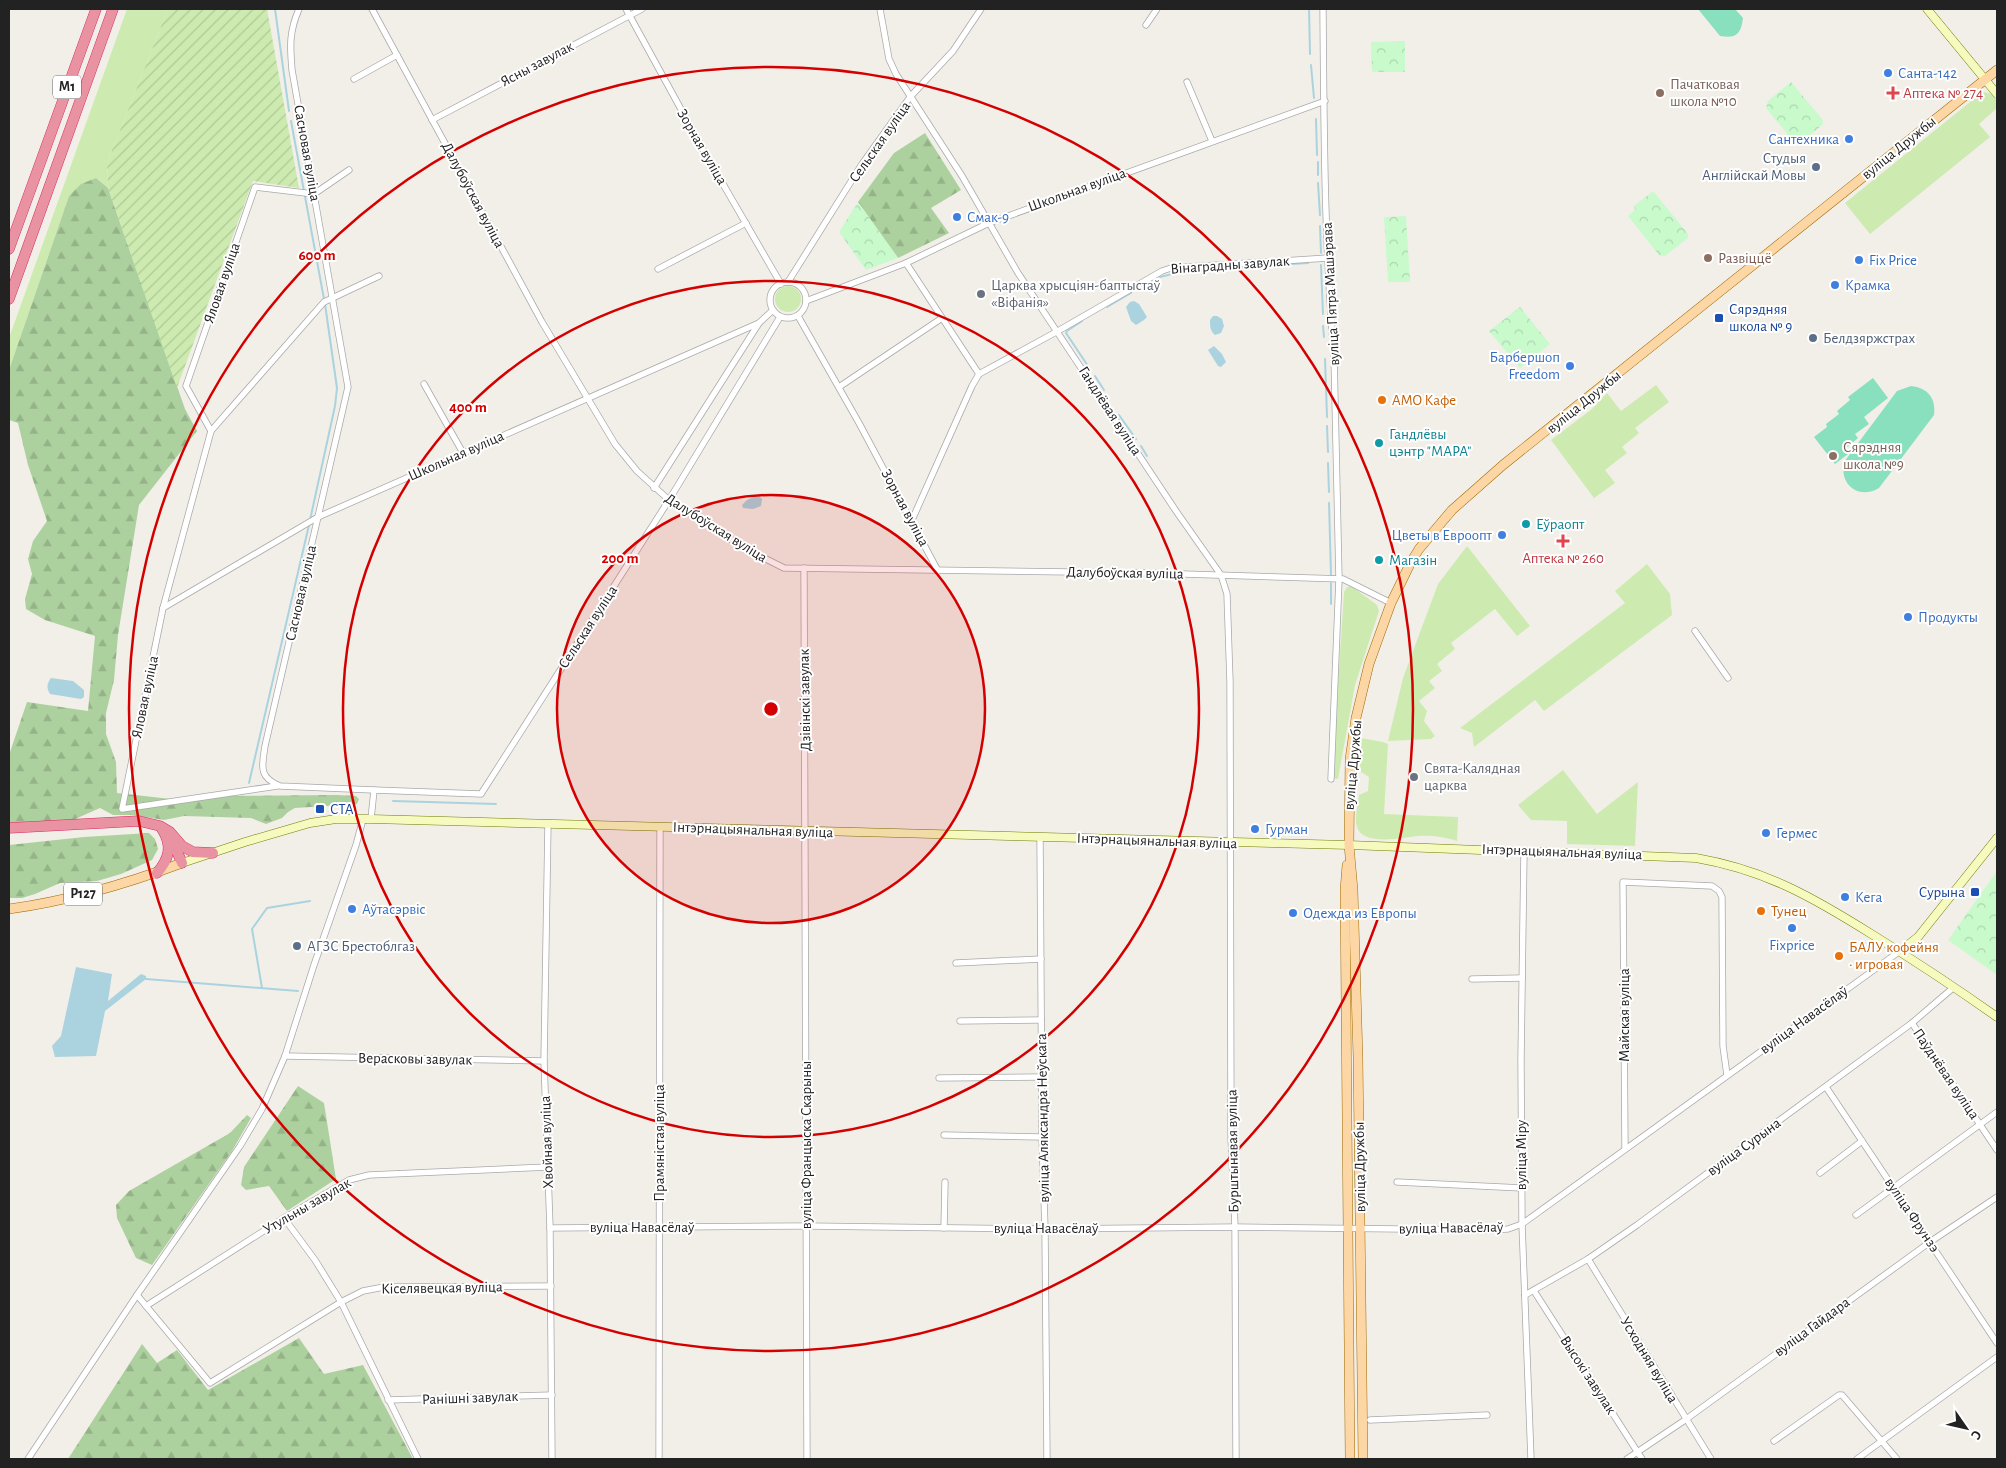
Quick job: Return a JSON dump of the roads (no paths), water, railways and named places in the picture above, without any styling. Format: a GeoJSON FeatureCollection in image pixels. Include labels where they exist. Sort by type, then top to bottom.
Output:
{"type":"FeatureCollection","features":[{"type":"Feature","properties":{"kind":"highway","name":"М1"},"geometry":{"type":"LineString","coordinates":[[9,249],[96,9]]}},
{"type":"Feature","properties":{"kind":"highway","name":"М1"},"geometry":{"type":"LineString","coordinates":[[9,299],[113,9]]}},
{"type":"Feature","properties":{"kind":"highway","name":"Р127"},"geometry":{"type":"LineString","coordinates":[[9,828],[139,821],[160,826],[170,832],[182,846],[193,852],[213,852]]}},
{"type":"Feature","properties":{"kind":"highway"},"geometry":{"type":"LineString","coordinates":[[160,826],[168,833],[182,863]]}},
{"type":"Feature","properties":{"kind":"highway"},"geometry":{"type":"LineString","coordinates":[[156,873],[166,861],[168,849],[168,838],[160,826]]}},
{"type":"Feature","properties":{"kind":"main road"},"geometry":{"type":"LineString","coordinates":[[1927,9],[1997,94]]}},
{"type":"Feature","properties":{"kind":"main road","name":"вуліца Дружбы"},"geometry":{"type":"LineString","coordinates":[[1350,1459],[1345,890],[1349,845],[1350,759],[1356,718],[1369,664],[1391,603],[1419,549],[1452,510],[1470,494],[1503,465],[1997,70]]}},
{"type":"Feature","properties":{"kind":"main road","name":"Інтэрнацыянальная вуліца"},"geometry":{"type":"LineString","coordinates":[[213,852],[310,823],[336,819],[371,819],[1349,845],[1696,858],[1738,866],[1809,896],[1900,951],[1997,1016]]}},
{"type":"Feature","properties":{"kind":"main road"},"geometry":{"type":"LineString","coordinates":[[1900,951],[1918,937],[1997,838]]}},
{"type":"Feature","properties":{"kind":"main road","name":"вуліца Дружбы"},"geometry":{"type":"LineString","coordinates":[[1349,845],[1353,890],[1356,979],[1363,1459]]}},
{"type":"Feature","properties":{"kind":"main road","name":"Р127"},"geometry":{"type":"LineString","coordinates":[[9,909],[52,902],[116,886],[213,852]]}},
{"type":"Feature","properties":{"kind":"main road"},"geometry":{"type":"LineString","coordinates":[[1346,1154],[1351,1181],[1352,1220],[1353,1224],[1361,1228]]}},
{"type":"Feature","properties":{"kind":"main road"},"geometry":{"type":"LineString","coordinates":[[1347,1228],[1355,1236],[1357,1282],[1362,1309]]}},
{"type":"Feature","properties":{"kind":"main road"},"geometry":{"type":"LineString","coordinates":[[1350,1421],[1354,1459]]}},
{"type":"Feature","properties":{"kind":"street","name":"Сасновая вуліца"},"geometry":{"type":"LineString","coordinates":[[280,786],[264,775],[262,767],[265,746],[348,387],[289,41],[293,22],[299,9]]}},
{"type":"Feature","properties":{"kind":"street","name":"Далубоўская вуліца"},"geometry":{"type":"LineString","coordinates":[[372,9],[538,314],[615,444],[654,488],[669,500],[746,549],[784,568],[1151,573],[1339,579],[1353,583],[1391,603]]}},
{"type":"Feature","properties":{"kind":"street","name":"Зорная вуліца"},"geometry":{"type":"LineString","coordinates":[[626,9],[705,153],[781,284]]}},
{"type":"Feature","properties":{"kind":"street","name":"Ясны завулак"},"geometry":{"type":"LineString","coordinates":[[432,120],[642,9]]}},
{"type":"Feature","properties":{"kind":"street","name":"Гандлёвая вуліца"},"geometry":{"type":"LineString","coordinates":[[880,9],[889,59],[910,97],[962,176],[1018,273],[1181,519],[1221,575],[1227,594],[1229,616],[1230,843]]}},
{"type":"Feature","properties":{"kind":"street","name":"Сельская вуліца"},"geometry":{"type":"LineString","coordinates":[[788,282],[862,164],[910,97],[953,51],[981,9]]}},
{"type":"Feature","properties":{"kind":"street"},"geometry":{"type":"LineString","coordinates":[[1146,25],[1157,9]]}},
{"type":"Feature","properties":{"kind":"street","name":"вуліца Пятра Машэрава"},"geometry":{"type":"LineString","coordinates":[[1323,9],[1328,258],[1330,320],[1334,355],[1339,579],[1331,779]]}},
{"type":"Feature","properties":{"kind":"street"},"geometry":{"type":"LineString","coordinates":[[354,79],[397,55]]}},
{"type":"Feature","properties":{"kind":"street"},"geometry":{"type":"LineString","coordinates":[[1187,82],[1212,141]]}},
{"type":"Feature","properties":{"kind":"street","name":"Школьная вуліца"},"geometry":{"type":"LineString","coordinates":[[806,301],[906,263],[989,223],[1325,101]]}},
{"type":"Feature","properties":{"kind":"street"},"geometry":{"type":"LineString","coordinates":[[314,194],[349,170]]}},
{"type":"Feature","properties":{"kind":"street","name":"Яловая вуліца"},"geometry":{"type":"LineString","coordinates":[[211,431],[186,386],[255,187],[314,194]]}},
{"type":"Feature","properties":{"kind":"street"},"geometry":{"type":"LineString","coordinates":[[658,269],[746,223]]}},
{"type":"Feature","properties":{"kind":"street","name":"Вінаградны завулак"},"geometry":{"type":"LineString","coordinates":[[979,374],[1058,332],[1162,271],[1171,268],[1328,258]]}},
{"type":"Feature","properties":{"kind":"street"},"geometry":{"type":"LineString","coordinates":[[906,263],[979,374],[912,520]]}},
{"type":"Feature","properties":{"kind":"street","name":"Яловая вуліца"},"geometry":{"type":"LineString","coordinates":[[280,786],[122,809],[163,608],[211,431],[324,302],[379,276]]}},
{"type":"Feature","properties":{"kind":"street"},"geometry":{"type":"LineString","coordinates":[[788,282],[801,288],[806,301],[802,312],[798,316],[786,318],[780,317],[773,310],[770,299],[772,293],[781,284],[788,282]]}},
{"type":"Feature","properties":{"kind":"street"},"geometry":{"type":"LineString","coordinates":[[654,488],[759,323],[773,310]]}},
{"type":"Feature","properties":{"kind":"street","name":"Зорная вуліца"},"geometry":{"type":"LineString","coordinates":[[798,316],[839,387],[938,571]]}},
{"type":"Feature","properties":{"kind":"street","name":"Сельская вуліца"},"geometry":{"type":"LineString","coordinates":[[374,790],[481,794],[669,500],[780,317]]}},
{"type":"Feature","properties":{"kind":"street"},"geometry":{"type":"LineString","coordinates":[[839,387],[942,318]]}},
{"type":"Feature","properties":{"kind":"street","name":"Школьная вуліца"},"geometry":{"type":"LineString","coordinates":[[163,608],[318,517],[759,323]]}},
{"type":"Feature","properties":{"kind":"street"},"geometry":{"type":"LineString","coordinates":[[424,384],[462,453]]}},
{"type":"Feature","properties":{"kind":"street","name":"Дзівінскі завулак"},"geometry":{"type":"LineString","coordinates":[[804,568],[806,831]]}},
{"type":"Feature","properties":{"kind":"street"},"geometry":{"type":"LineString","coordinates":[[1695,631],[1728,678]]}},
{"type":"Feature","properties":{"kind":"street"},"geometry":{"type":"LineString","coordinates":[[280,786],[374,790],[371,819]]}},
{"type":"Feature","properties":{"kind":"street"},"geometry":{"type":"LineString","coordinates":[[28,1459],[137,1295],[240,1146],[262,1110],[285,1056],[356,846],[363,819]]}},
{"type":"Feature","properties":{"kind":"street","name":"Хвойная вуліца"},"geometry":{"type":"LineString","coordinates":[[548,824],[544,1061],[550,1228],[552,1459]]}},
{"type":"Feature","properties":{"kind":"street","name":"Прамяністая вуліца"},"geometry":{"type":"LineString","coordinates":[[659,1459],[660,827]]}},
{"type":"Feature","properties":{"kind":"street","name":"вуліца Францыска Скарыны"},"geometry":{"type":"LineString","coordinates":[[806,831],[807,1459]]}},
{"type":"Feature","properties":{"kind":"street","name":"вуліца Аляксандра Неўскага"},"geometry":{"type":"LineString","coordinates":[[1040,837],[1047,1459]]}},
{"type":"Feature","properties":{"kind":"street","name":"Бурштынавая вуліца"},"geometry":{"type":"LineString","coordinates":[[1230,843],[1231,1137],[1234,1227],[1236,1459]]}},
{"type":"Feature","properties":{"kind":"street","name":"вуліца Міру"},"geometry":{"type":"LineString","coordinates":[[1524,851],[1522,1224],[1531,1459]]}},
{"type":"Feature","properties":{"kind":"street","name":"Майская вуліца"},"geometry":{"type":"LineString","coordinates":[[1625,1148],[1623,882],[1712,886],[1722,897],[1723,1046],[1727,1075]]}},
{"type":"Feature","properties":{"kind":"street","name":"вуліца Навасёлаў"},"geometry":{"type":"LineString","coordinates":[[550,1228],[807,1226],[1045,1229],[1234,1227],[1488,1230],[1508,1228],[1522,1224],[1900,951]]}},
{"type":"Feature","properties":{"kind":"street"},"geometry":{"type":"LineString","coordinates":[[956,963],[1041,960]]}},
{"type":"Feature","properties":{"kind":"street"},"geometry":{"type":"LineString","coordinates":[[1472,979],[1522,978]]}},
{"type":"Feature","properties":{"kind":"street","name":"вуліца Сурына"},"geometry":{"type":"LineString","coordinates":[[1525,1295],[1588,1259],[1826,1087],[1912,1023],[1954,987]]}},
{"type":"Feature","properties":{"kind":"street"},"geometry":{"type":"LineString","coordinates":[[960,1021],[1041,1020]]}},
{"type":"Feature","properties":{"kind":"street","name":"Паўднёвая вуліца"},"geometry":{"type":"LineString","coordinates":[[1912,1023],[1997,1150]]}},
{"type":"Feature","properties":{"kind":"street","name":"Верасковы завулак"},"geometry":{"type":"LineString","coordinates":[[285,1056],[544,1061]]}},
{"type":"Feature","properties":{"kind":"street"},"geometry":{"type":"LineString","coordinates":[[939,1078],[1042,1077]]}},
{"type":"Feature","properties":{"kind":"street","name":"вуліца Фрунзэ"},"geometry":{"type":"LineString","coordinates":[[1826,1087],[1997,1342]]}},
{"type":"Feature","properties":{"kind":"street","name":"Паўднёвая вуліца"},"geometry":{"type":"LineString","coordinates":[[1856,1215],[1997,1112]]}},
{"type":"Feature","properties":{"kind":"street"},"geometry":{"type":"LineString","coordinates":[[944,1135],[1042,1138]]}},
{"type":"Feature","properties":{"kind":"street"},"geometry":{"type":"LineString","coordinates":[[1820,1172],[1862,1141]]}},
{"type":"Feature","properties":{"kind":"street","name":"Утульны завулак"},"geometry":{"type":"LineString","coordinates":[[146,1306],[284,1218],[349,1180],[369,1175],[548,1168]]}},
{"type":"Feature","properties":{"kind":"street"},"geometry":{"type":"LineString","coordinates":[[944,1228],[945,1182]]}},
{"type":"Feature","properties":{"kind":"street"},"geometry":{"type":"LineString","coordinates":[[1397,1182],[1522,1188]]}},
{"type":"Feature","properties":{"kind":"street","name":"вуліца Гайдара"},"geometry":{"type":"LineString","coordinates":[[1627,1459],[1685,1420],[1930,1242],[1997,1197]]}},
{"type":"Feature","properties":{"kind":"street"},"geometry":{"type":"LineString","coordinates":[[284,1218],[315,1260],[341,1302],[418,1459]]}},
{"type":"Feature","properties":{"kind":"street","name":"Усходняя вуліца"},"geometry":{"type":"LineString","coordinates":[[1588,1259],[1710,1459]]}},
{"type":"Feature","properties":{"kind":"street","name":"Кіселявецкая вуліца"},"geometry":{"type":"LineString","coordinates":[[146,1306],[210,1383],[362,1291],[384,1287],[551,1286]]}},
{"type":"Feature","properties":{"kind":"street","name":"Высокі завулак"},"geometry":{"type":"LineString","coordinates":[[1534,1290],[1642,1459]]}},
{"type":"Feature","properties":{"kind":"street"},"geometry":{"type":"LineString","coordinates":[[137,1295],[146,1306]]}},
{"type":"Feature","properties":{"kind":"street"},"geometry":{"type":"LineString","coordinates":[[1857,1459],[1997,1357]]}},
{"type":"Feature","properties":{"kind":"street","name":"Ранішні завулак"},"geometry":{"type":"LineString","coordinates":[[388,1400],[552,1395]]}},
{"type":"Feature","properties":{"kind":"street"},"geometry":{"type":"LineString","coordinates":[[1774,1441],[1839,1395],[1842,1395],[1896,1459]]}},
{"type":"Feature","properties":{"kind":"street"},"geometry":{"type":"LineString","coordinates":[[1370,1420],[1487,1415]]}},
{"type":"Feature","properties":{"kind":"water"},"geometry":{"type":"Polygon","coordinates":[[[1134,301],[1139,304],[1147,317],[1136,325],[1131,321],[1126,307],[1130,302],[1134,301]]]}},
{"type":"Feature","properties":{"kind":"water"},"geometry":{"type":"Polygon","coordinates":[[[1213,316],[1222,319],[1224,326],[1221,333],[1215,335],[1210,326],[1210,320],[1213,316]]]}},
{"type":"Feature","properties":{"kind":"water"},"geometry":{"type":"Polygon","coordinates":[[[1214,346],[1222,354],[1226,362],[1221,367],[1218,366],[1208,350],[1214,346]]]}},
{"type":"Feature","properties":{"kind":"water"},"geometry":{"type":"Polygon","coordinates":[[[758,495],[762,499],[761,506],[753,509],[743,508],[742,505],[747,500],[758,495]]]}},
{"type":"Feature","properties":{"kind":"water"},"geometry":{"type":"Polygon","coordinates":[[[51,678],[73,681],[84,690],[84,697],[81,699],[50,694],[48,686],[51,678]]]}},
{"type":"Feature","properties":{"kind":"water"},"geometry":{"type":"Polygon","coordinates":[[[76,967],[112,974],[108,1001],[141,974],[146,976],[146,979],[105,1011],[96,1056],[55,1057],[52,1046],[61,1036],[76,967]]]}},
{"type":"Feature","properties":{"kind":"waterway"},"geometry":{"type":"LineString","coordinates":[[275,9],[289,111]]}},
{"type":"Feature","properties":{"kind":"waterway"},"geometry":{"type":"LineString","coordinates":[[1309,9],[1310,54]]}},
{"type":"Feature","properties":{"kind":"waterway"},"geometry":{"type":"LineString","coordinates":[[1311,65],[1314,98]]}},
{"type":"Feature","properties":{"kind":"waterway"},"geometry":{"type":"LineString","coordinates":[[1316,119],[1317,155]]}},
{"type":"Feature","properties":{"kind":"waterway"},"geometry":{"type":"LineString","coordinates":[[291,121],[324,299]]}},
{"type":"Feature","properties":{"kind":"waterway"},"geometry":{"type":"LineString","coordinates":[[1318,162],[1318,175]]}},
{"type":"Feature","properties":{"kind":"waterway"},"geometry":{"type":"LineString","coordinates":[[1318,183],[1320,215]]}},
{"type":"Feature","properties":{"kind":"waterway"},"geometry":{"type":"LineString","coordinates":[[1320,226],[1321,253]]}},
{"type":"Feature","properties":{"kind":"waterway"},"geometry":{"type":"LineString","coordinates":[[1292,264],[1308,263]]}},
{"type":"Feature","properties":{"kind":"waterway"},"geometry":{"type":"LineString","coordinates":[[1264,267],[1281,265]]}},
{"type":"Feature","properties":{"kind":"waterway"},"geometry":{"type":"LineString","coordinates":[[1321,265],[1323,314]]}},
{"type":"Feature","properties":{"kind":"waterway"},"geometry":{"type":"LineString","coordinates":[[1237,268],[1255,267]]}},
{"type":"Feature","properties":{"kind":"waterway"},"geometry":{"type":"LineString","coordinates":[[1217,269],[1229,268]]}},
{"type":"Feature","properties":{"kind":"waterway"},"geometry":{"type":"LineString","coordinates":[[1185,272],[1202,270]]}},
{"type":"Feature","properties":{"kind":"waterway"},"geometry":{"type":"LineString","coordinates":[[1160,277],[1172,274]]}},
{"type":"Feature","properties":{"kind":"waterway"},"geometry":{"type":"LineString","coordinates":[[1143,286],[1152,281]]}},
{"type":"Feature","properties":{"kind":"waterway"},"geometry":{"type":"LineString","coordinates":[[1107,307],[1131,293]]}},
{"type":"Feature","properties":{"kind":"waterway"},"geometry":{"type":"LineString","coordinates":[[310,520],[335,406],[337,388],[325,304]]}},
{"type":"Feature","properties":{"kind":"waterway"},"geometry":{"type":"LineString","coordinates":[[1082,321],[1066,333],[1090,369]]}},
{"type":"Feature","properties":{"kind":"waterway"},"geometry":{"type":"LineString","coordinates":[[1323,326],[1324,337]]}},
{"type":"Feature","properties":{"kind":"waterway"},"geometry":{"type":"LineString","coordinates":[[1325,359],[1327,417]]}},
{"type":"Feature","properties":{"kind":"waterway"},"geometry":{"type":"LineString","coordinates":[[1095,376],[1104,390]]}},
{"type":"Feature","properties":{"kind":"waterway"},"geometry":{"type":"LineString","coordinates":[[1119,415],[1136,439]]}},
{"type":"Feature","properties":{"kind":"waterway"},"geometry":{"type":"LineString","coordinates":[[1327,426],[1328,452]]}},
{"type":"Feature","properties":{"kind":"waterway"},"geometry":{"type":"LineString","coordinates":[[1141,446],[1147,456]]}},
{"type":"Feature","properties":{"kind":"waterway"},"geometry":{"type":"LineString","coordinates":[[1328,463],[1329,492]]}},
{"type":"Feature","properties":{"kind":"waterway"},"geometry":{"type":"LineString","coordinates":[[1329,503],[1331,575]]}},
{"type":"Feature","properties":{"kind":"waterway"},"geometry":{"type":"LineString","coordinates":[[249,783],[309,525]]}},
{"type":"Feature","properties":{"kind":"waterway"},"geometry":{"type":"LineString","coordinates":[[1331,583],[1331,604]]}},
{"type":"Feature","properties":{"kind":"waterway"},"geometry":{"type":"LineString","coordinates":[[393,801],[496,804]]}},
{"type":"Feature","properties":{"kind":"waterway"},"geometry":{"type":"LineString","coordinates":[[262,988],[252,929],[267,908],[310,901]]}},
{"type":"Feature","properties":{"kind":"waterway"},"geometry":{"type":"LineString","coordinates":[[146,979],[298,991]]}},
{"type":"Feature","properties":{"kind":"place","name":"Санта-142"},"geometry":{"type":"Point","coordinates":[1888,73]}},
{"type":"Feature","properties":{"kind":"place","name":"Пачатковая школа №10"},"geometry":{"type":"Point","coordinates":[1660,93]}},
{"type":"Feature","properties":{"kind":"place","name":"Аптека № 274"},"geometry":{"type":"Point","coordinates":[1893,93]}},
{"type":"Feature","properties":{"kind":"place","name":"Сантехника"},"geometry":{"type":"Point","coordinates":[1849,139]}},
{"type":"Feature","properties":{"kind":"place","name":"Студыя Англійскай Мовы"},"geometry":{"type":"Point","coordinates":[1816,167]}},
{"type":"Feature","properties":{"kind":"place","name":"Смак-9"},"geometry":{"type":"Point","coordinates":[957,217]}},
{"type":"Feature","properties":{"kind":"place","name":"Развіццё"},"geometry":{"type":"Point","coordinates":[1708,258]}},
{"type":"Feature","properties":{"kind":"place","name":"Fix Price"},"geometry":{"type":"Point","coordinates":[1859,260]}},
{"type":"Feature","properties":{"kind":"place","name":"Крамка"},"geometry":{"type":"Point","coordinates":[1835,285]}},
{"type":"Feature","properties":{"kind":"place","name":"Царква хрысціян-баптыстаў «Віфанія»"},"geometry":{"type":"Point","coordinates":[981,294]}},
{"type":"Feature","properties":{"kind":"place","name":"Сярэдняя школа № 9"},"geometry":{"type":"Point","coordinates":[1719,318]}},
{"type":"Feature","properties":{"kind":"place","name":"Белдзяржстрах"},"geometry":{"type":"Point","coordinates":[1813,338]}},
{"type":"Feature","properties":{"kind":"place","name":"Барбершоп Freedom"},"geometry":{"type":"Point","coordinates":[1570,366]}},
{"type":"Feature","properties":{"kind":"place","name":"AMO Кaфе"},"geometry":{"type":"Point","coordinates":[1382,400]}},
{"type":"Feature","properties":{"kind":"place","name":"Гандлёвы цэнтр \"МАРА\""},"geometry":{"type":"Point","coordinates":[1379,443]}},
{"type":"Feature","properties":{"kind":"place","name":"Сярэдняя школа №9"},"geometry":{"type":"Point","coordinates":[1833,456]}},
{"type":"Feature","properties":{"kind":"place","name":"Еўраопт"},"geometry":{"type":"Point","coordinates":[1526,524]}},
{"type":"Feature","properties":{"kind":"place","name":"Цветы в Евроопт"},"geometry":{"type":"Point","coordinates":[1502,535]}},
{"type":"Feature","properties":{"kind":"place","name":"Аптека № 260"},"geometry":{"type":"Point","coordinates":[1563,541]}},
{"type":"Feature","properties":{"kind":"place","name":"Магазін"},"geometry":{"type":"Point","coordinates":[1379,560]}},
{"type":"Feature","properties":{"kind":"place","name":"Продукты"},"geometry":{"type":"Point","coordinates":[1908,617]}},
{"type":"Feature","properties":{"kind":"place","name":"Свята-Калядная царква"},"geometry":{"type":"Point","coordinates":[1414,777]}},
{"type":"Feature","properties":{"kind":"place","name":"СТА"},"geometry":{"type":"Point","coordinates":[320,809]}},
{"type":"Feature","properties":{"kind":"place","name":"Гурман"},"geometry":{"type":"Point","coordinates":[1255,829]}},
{"type":"Feature","properties":{"kind":"place","name":"Гермес"},"geometry":{"type":"Point","coordinates":[1766,833]}},
{"type":"Feature","properties":{"kind":"place","name":"Сурына"},"geometry":{"type":"Point","coordinates":[1975,892]}},
{"type":"Feature","properties":{"kind":"place","name":"Кега"},"geometry":{"type":"Point","coordinates":[1845,897]}},
{"type":"Feature","properties":{"kind":"place","name":"Аўтасэрвіс"},"geometry":{"type":"Point","coordinates":[352,909]}},
{"type":"Feature","properties":{"kind":"place","name":"Тунец"},"geometry":{"type":"Point","coordinates":[1761,911]}},
{"type":"Feature","properties":{"kind":"place","name":"Одежда из Европы"},"geometry":{"type":"Point","coordinates":[1293,913]}},
{"type":"Feature","properties":{"kind":"place","name":"Fixprice"},"geometry":{"type":"Point","coordinates":[1792,928]}},
{"type":"Feature","properties":{"kind":"place","name":"АГЗС Брестоблгаз"},"geometry":{"type":"Point","coordinates":[297,946]}},
{"type":"Feature","properties":{"kind":"place","name":"БАЛУ кофейня • игровая"},"geometry":{"type":"Point","coordinates":[1839,956]}}]}
